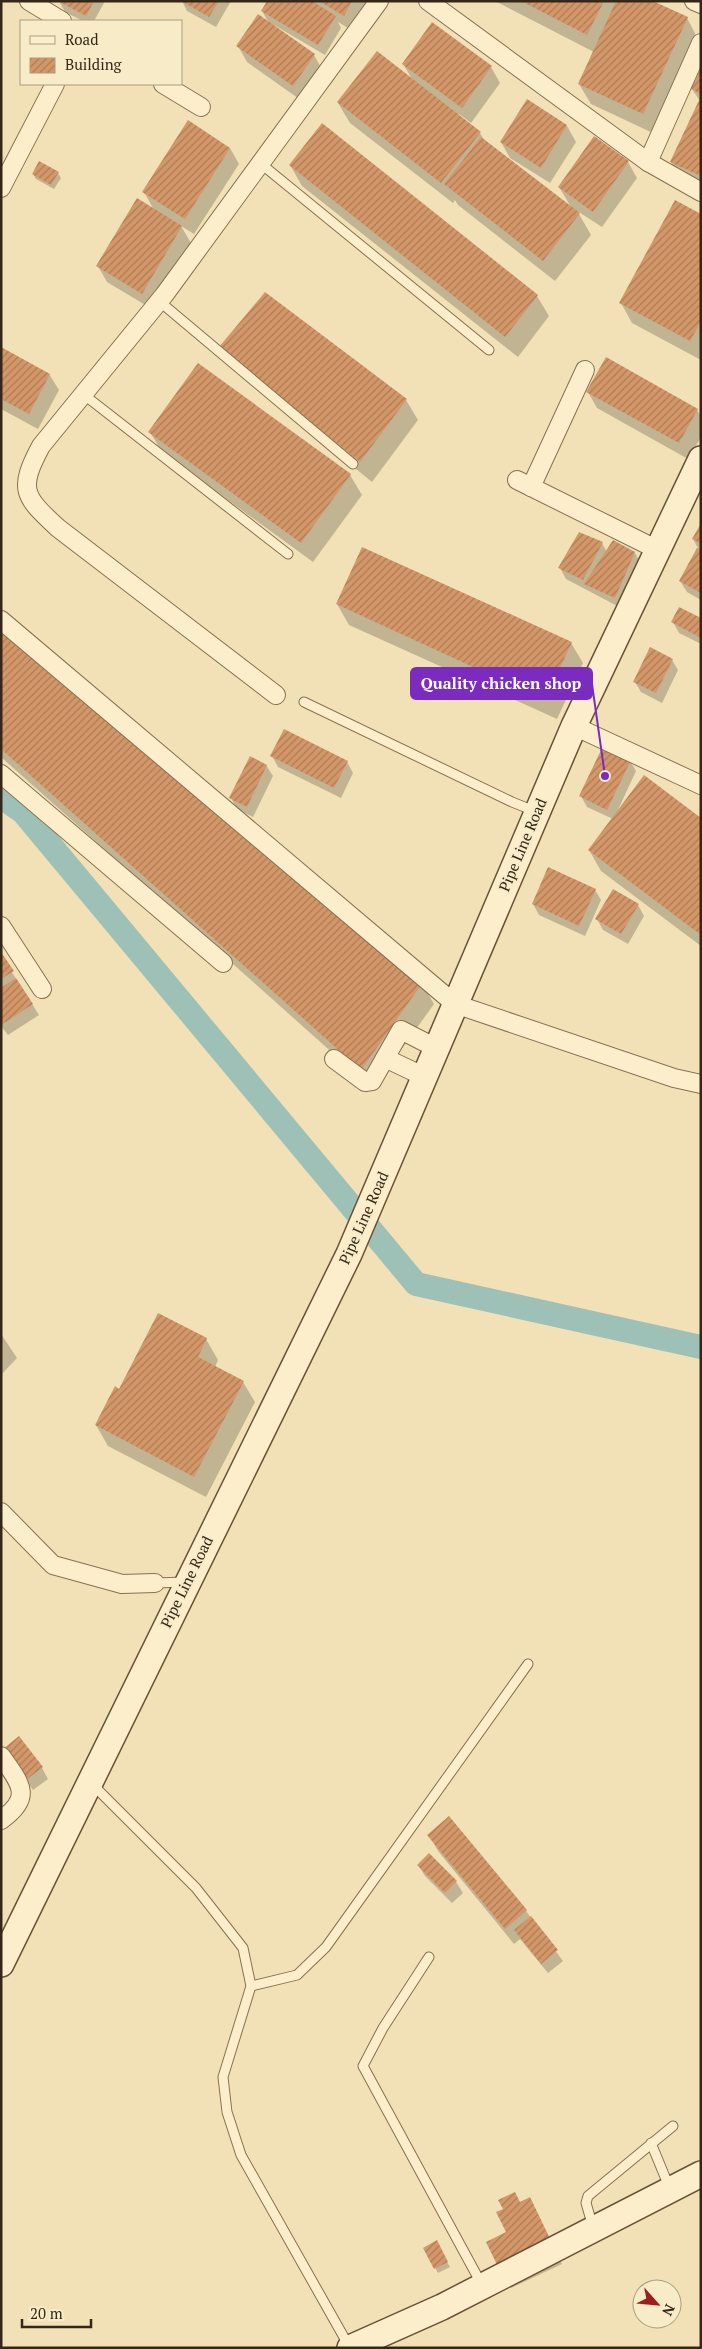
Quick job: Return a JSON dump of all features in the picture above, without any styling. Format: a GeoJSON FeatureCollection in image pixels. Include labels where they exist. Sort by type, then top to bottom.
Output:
{"type":"FeatureCollection","features":[{"type":"Feature","properties":{"kind":"street"},"geometry":{"type":"LineString","coordinates":[[29,1],[60,20]]}},
{"type":"Feature","properties":{"kind":"street"},"geometry":{"type":"LineString","coordinates":[[276,695],[58,528],[35,507],[26,490],[28,469],[41,446],[159,301],[379,1]]}},
{"type":"Feature","properties":{"kind":"street"},"geometry":{"type":"LineString","coordinates":[[428,1],[648,162],[701,192]]}},
{"type":"Feature","properties":{"kind":"street"},"geometry":{"type":"LineString","coordinates":[[694,1],[701,4]]}},
{"type":"Feature","properties":{"kind":"street"},"geometry":{"type":"LineString","coordinates":[[648,162],[701,43]]}},
{"type":"Feature","properties":{"kind":"street"},"geometry":{"type":"LineString","coordinates":[[1,188],[54,85]]}},
{"type":"Feature","properties":{"kind":"street"},"geometry":{"type":"LineString","coordinates":[[165,85],[201,107]]}},
{"type":"Feature","properties":{"kind":"street"},"geometry":{"type":"LineString","coordinates":[[585,370],[524,483],[658,550]]}},
{"type":"Feature","properties":{"kind":"street","name":"Pipe Line Road"},"geometry":{"type":"LineString","coordinates":[[1,1964],[349,1254],[574,726],[701,459]]}},
{"type":"Feature","properties":{"kind":"street"},"geometry":{"type":"LineString","coordinates":[[1,620],[455,1004],[674,1078],[701,1084]]}},
{"type":"Feature","properties":{"kind":"street"},"geometry":{"type":"LineString","coordinates":[[574,726],[701,785]]}},
{"type":"Feature","properties":{"kind":"street"},"geometry":{"type":"LineString","coordinates":[[1,774],[223,962]]}},
{"type":"Feature","properties":{"kind":"street"},"geometry":{"type":"LineString","coordinates":[[1,926],[42,988]]}},
{"type":"Feature","properties":{"kind":"street"},"geometry":{"type":"LineString","coordinates":[[334,1059],[365,1082],[372,1081],[401,1030],[436,1048]]}},
{"type":"Feature","properties":{"kind":"street"},"geometry":{"type":"LineString","coordinates":[[385,1058],[425,1077]]}},
{"type":"Feature","properties":{"kind":"street"},"geometry":{"type":"LineString","coordinates":[[1,1512],[53,1565],[122,1584],[155,1583]]}},
{"type":"Feature","properties":{"kind":"street"},"geometry":{"type":"LineString","coordinates":[[1,1756],[20,1782],[22,1796],[16,1810],[1,1820]]}},
{"type":"Feature","properties":{"kind":"street"},"geometry":{"type":"LineString","coordinates":[[350,2348],[442,2307],[701,2174]]}},
{"type":"Feature","properties":{"kind":"lane"},"geometry":{"type":"LineString","coordinates":[[260,163],[489,350]]}},
{"type":"Feature","properties":{"kind":"lane"},"geometry":{"type":"LineString","coordinates":[[159,301],[353,464]]}},
{"type":"Feature","properties":{"kind":"lane"},"geometry":{"type":"LineString","coordinates":[[83,394],[288,554]]}},
{"type":"Feature","properties":{"kind":"lane"},"geometry":{"type":"LineString","coordinates":[[304,702],[512,802],[537,812]]}},
{"type":"Feature","properties":{"kind":"lane"},"geometry":{"type":"LineString","coordinates":[[155,1583],[188,1582]]}},
{"type":"Feature","properties":{"kind":"lane"},"geometry":{"type":"LineString","coordinates":[[251,1986],[296,1975],[326,1947],[528,1664]]}},
{"type":"Feature","properties":{"kind":"lane"},"geometry":{"type":"LineString","coordinates":[[90,1782],[196,1888],[242,1948],[251,1986],[223,2078],[227,2112],[241,2155],[282,2232],[350,2348]]}},
{"type":"Feature","properties":{"kind":"lane"},"geometry":{"type":"LineString","coordinates":[[429,1957],[383,2028],[363,2066],[483,2286]]}},
{"type":"Feature","properties":{"kind":"lane"},"geometry":{"type":"LineString","coordinates":[[594,2229],[586,2203],[588,2196],[672,2126]]}},
{"type":"Feature","properties":{"kind":"lane"},"geometry":{"type":"LineString","coordinates":[[651,2144],[670,2190]]}},
{"type":"Feature","properties":{"kind":"building"},"geometry":{"type":"Polygon","coordinates":[[[58,1],[94,1],[86,16],[58,1]]]}},
{"type":"Feature","properties":{"kind":"building"},"geometry":{"type":"Polygon","coordinates":[[[181,1],[219,1],[209,17],[181,1]]]}},
{"type":"Feature","properties":{"kind":"building"},"geometry":{"type":"Polygon","coordinates":[[[267,1],[312,1],[336,16],[318,45],[261,11],[267,1]]]}},
{"type":"Feature","properties":{"kind":"building"},"geometry":{"type":"Polygon","coordinates":[[[319,1],[352,1],[344,16],[319,1]]]}},
{"type":"Feature","properties":{"kind":"building"},"geometry":{"type":"Polygon","coordinates":[[[521,1],[604,1],[587,35],[521,1]]]}},
{"type":"Feature","properties":{"kind":"building"},"geometry":{"type":"Polygon","coordinates":[[[616,1],[653,1],[688,17],[643,114],[578,84],[616,1]]]}},
{"type":"Feature","properties":{"kind":"building"},"geometry":{"type":"Polygon","coordinates":[[[258,14],[315,54],[293,86],[236,46],[258,14]]]}},
{"type":"Feature","properties":{"kind":"building"},"geometry":{"type":"Polygon","coordinates":[[[432,22],[492,66],[462,108],[402,64],[432,22]]]}},
{"type":"Feature","properties":{"kind":"building"},"geometry":{"type":"Polygon","coordinates":[[[377,51],[481,132],[441,183],[337,102],[377,51]]]}},
{"type":"Feature","properties":{"kind":"building"},"geometry":{"type":"Polygon","coordinates":[[[701,68],[701,94],[691,89],[701,68]]]}},
{"type":"Feature","properties":{"kind":"building"},"geometry":{"type":"Polygon","coordinates":[[[701,96],[701,176],[670,162],[701,96]]]}},
{"type":"Feature","properties":{"kind":"building"},"geometry":{"type":"Polygon","coordinates":[[[527,99],[567,125],[541,168],[500,142],[527,99]]]}},
{"type":"Feature","properties":{"kind":"building"},"geometry":{"type":"Polygon","coordinates":[[[188,120],[230,148],[185,219],[142,192],[188,120]]]}},
{"type":"Feature","properties":{"kind":"building"},"geometry":{"type":"Polygon","coordinates":[[[322,123],[538,295],[505,337],[289,165],[322,123]]]}},
{"type":"Feature","properties":{"kind":"building"},"geometry":{"type":"Polygon","coordinates":[[[594,136],[629,161],[593,212],[558,187],[594,136]]]}},
{"type":"Feature","properties":{"kind":"building"},"geometry":{"type":"Polygon","coordinates":[[[481,137],[580,213],[543,261],[444,184],[481,137]]]}},
{"type":"Feature","properties":{"kind":"building"},"geometry":{"type":"Polygon","coordinates":[[[39,161],[59,172],[51,185],[32,174],[39,161]]]}},
{"type":"Feature","properties":{"kind":"building"},"geometry":{"type":"Polygon","coordinates":[[[137,198],[182,226],[142,294],[96,266],[137,198]]]}},
{"type":"Feature","properties":{"kind":"building"},"geometry":{"type":"Polygon","coordinates":[[[675,200],[701,214],[701,321],[690,341],[619,303],[675,200]]]}},
{"type":"Feature","properties":{"kind":"building"},"geometry":{"type":"Polygon","coordinates":[[[265,292],[407,399],[360,462],[219,347],[265,292]]]}},
{"type":"Feature","properties":{"kind":"building"},"geometry":{"type":"Polygon","coordinates":[[[1,347],[50,374],[29,414],[1,399],[1,347]]]}},
{"type":"Feature","properties":{"kind":"building"},"geometry":{"type":"Polygon","coordinates":[[[606,357],[698,409],[679,443],[586,392],[606,357]]]}},
{"type":"Feature","properties":{"kind":"building"},"geometry":{"type":"Polygon","coordinates":[[[198,363],[351,474],[301,543],[148,432],[198,363]]]}},
{"type":"Feature","properties":{"kind":"building"},"geometry":{"type":"Polygon","coordinates":[[[701,523],[701,544],[692,539],[701,523]]]}},
{"type":"Feature","properties":{"kind":"building"},"geometry":{"type":"Polygon","coordinates":[[[579,532],[603,542],[583,580],[558,568],[579,532]]]}},
{"type":"Feature","properties":{"kind":"building"},"geometry":{"type":"Polygon","coordinates":[[[613,540],[635,552],[615,598],[584,584],[613,540]]]}},
{"type":"Feature","properties":{"kind":"building"},"geometry":{"type":"Polygon","coordinates":[[[362,547],[572,642],[545,700],[336,604],[362,547]]]}},
{"type":"Feature","properties":{"kind":"building"},"geometry":{"type":"Polygon","coordinates":[[[697,548],[701,550],[701,593],[679,581],[697,548]]]}},
{"type":"Feature","properties":{"kind":"building"},"geometry":{"type":"Polygon","coordinates":[[[679,607],[701,618],[701,638],[671,622],[679,607]]]}},
{"type":"Feature","properties":{"kind":"building"},"geometry":{"type":"Polygon","coordinates":[[[1,627],[423,982],[361,1070],[1,749],[1,627]]]}},
{"type":"Feature","properties":{"kind":"building"},"geometry":{"type":"Polygon","coordinates":[[[650,647],[673,659],[656,693],[633,682],[650,647]]]}},
{"type":"Feature","properties":{"kind":"building"},"geometry":{"type":"Polygon","coordinates":[[[284,729],[348,761],[334,788],[270,756],[284,729]]]}},
{"type":"Feature","properties":{"kind":"building"},"geometry":{"type":"Polygon","coordinates":[[[603,746],[631,760],[607,810],[579,796],[603,746]]]}},
{"type":"Feature","properties":{"kind":"building"},"geometry":{"type":"Polygon","coordinates":[[[250,756],[267,765],[247,807],[229,798],[250,756]]]}},
{"type":"Feature","properties":{"kind":"building"},"geometry":{"type":"Polygon","coordinates":[[[644,775],[701,818],[701,935],[588,850],[644,775]]]}},
{"type":"Feature","properties":{"kind":"building"},"geometry":{"type":"Polygon","coordinates":[[[548,867],[596,889],[579,926],[532,904],[548,867]]]}},
{"type":"Feature","properties":{"kind":"building"},"geometry":{"type":"Polygon","coordinates":[[[613,889],[639,904],[621,934],[595,919],[613,889]]]}},
{"type":"Feature","properties":{"kind":"building"},"geometry":{"type":"Polygon","coordinates":[[[1,952],[14,971],[1,979],[1,952]]]}},
{"type":"Feature","properties":{"kind":"building"},"geometry":{"type":"Polygon","coordinates":[[[16,978],[33,1004],[1,1025],[1,988],[16,978]]]}},
{"type":"Feature","properties":{"kind":"building"},"geometry":{"type":"Polygon","coordinates":[[[158,1313],[207,1338],[198,1357],[244,1381],[194,1477],[95,1425],[115,1386],[119,1389],[158,1313]]]}},
{"type":"Feature","properties":{"kind":"building"},"geometry":{"type":"Polygon","coordinates":[[[19,1736],[43,1767],[26,1780],[3,1749],[19,1736]]]}},
{"type":"Feature","properties":{"kind":"building"},"geometry":{"type":"Polygon","coordinates":[[[449,1816],[527,1910],[505,1929],[427,1835],[449,1816]]]}},
{"type":"Feature","properties":{"kind":"building"},"geometry":{"type":"Polygon","coordinates":[[[429,1853],[457,1881],[445,1893],[417,1865],[429,1853]]]}},
{"type":"Feature","properties":{"kind":"building"},"geometry":{"type":"Polygon","coordinates":[[[531,1916],[558,1950],[541,1964],[514,1930],[531,1916]]]}},
{"type":"Feature","properties":{"kind":"building"},"geometry":{"type":"Polygon","coordinates":[[[515,2192],[520,2202],[530,2197],[554,2247],[501,2273],[486,2242],[506,2232],[496,2212],[503,2209],[498,2200],[515,2192]]]}},
{"type":"Feature","properties":{"kind":"building"},"geometry":{"type":"Polygon","coordinates":[[[437,2240],[448,2262],[434,2269],[423,2248],[437,2240]]]}},
{"type":"Feature","properties":{"kind":"waterway"},"geometry":{"type":"LineString","coordinates":[[1,797],[23,812],[416,1284],[701,1347]]}},
{"type":"Feature","properties":{"kind":"place","name":"Quality chicken shop"},"geometry":{"type":"Point","coordinates":[605,776]}}]}
